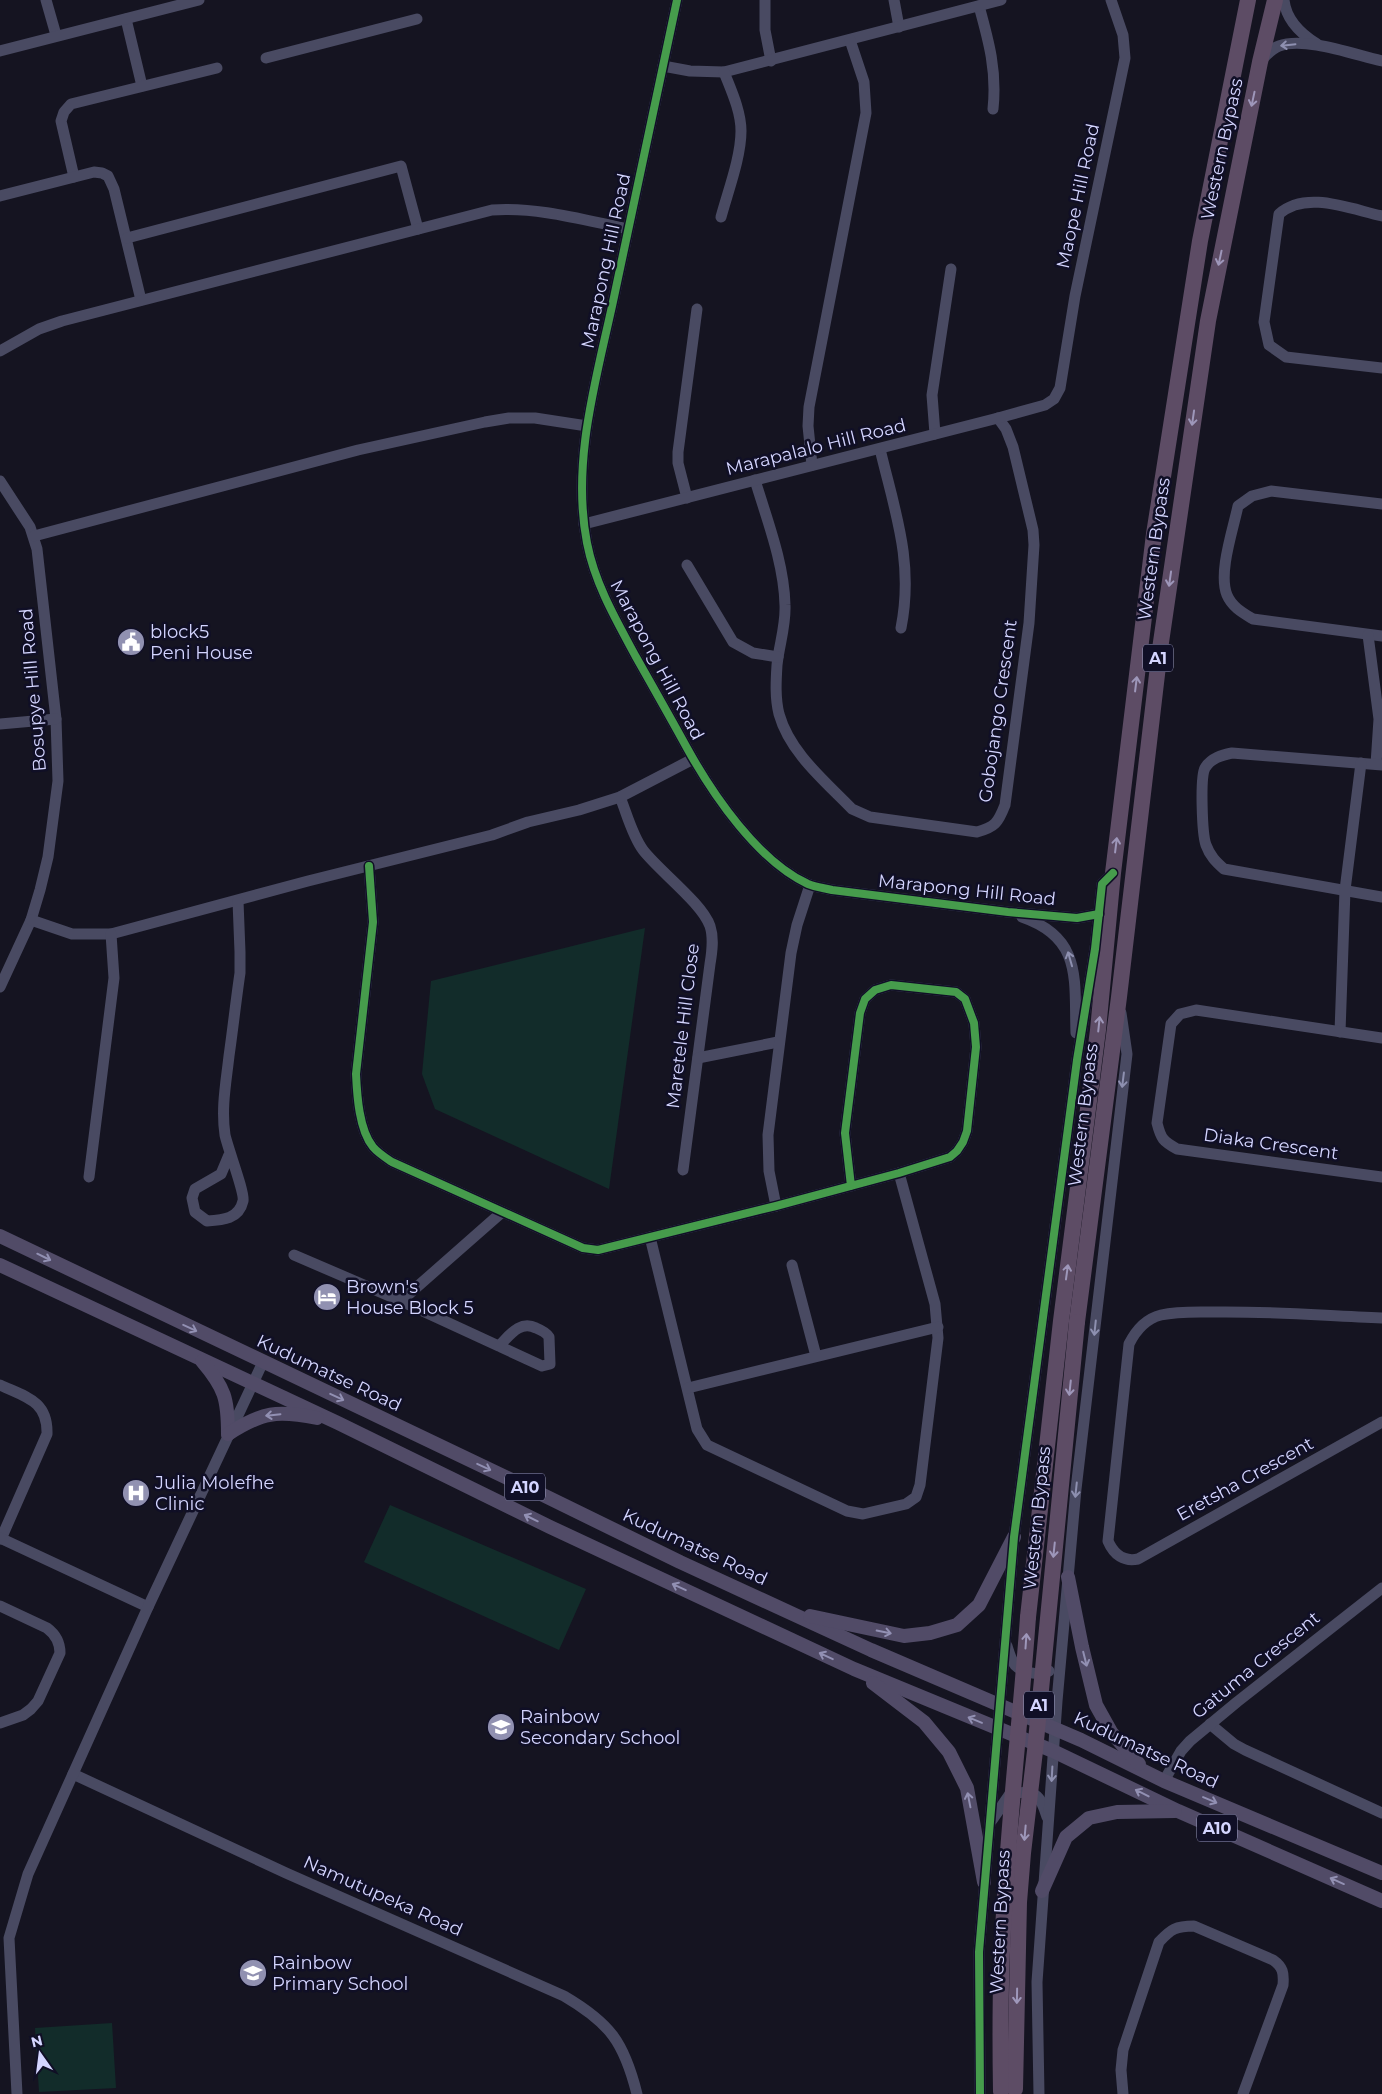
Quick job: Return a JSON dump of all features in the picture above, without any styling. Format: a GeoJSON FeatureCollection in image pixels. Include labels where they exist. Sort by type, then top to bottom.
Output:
{"type":"FeatureCollection","features":[{"type":"Feature","properties":{"kind":"highway","name":"Western Bypass"},"geometry":{"type":"LineString","coordinates":[[1009,2092],[1000,2024],[1004,1914],[1028,1617],[1060,1321],[1098,1030],[1113,873],[1157,515],[1186,320],[1248,0]]}},
{"type":"Feature","properties":{"kind":"highway","name":"Western Bypass"},"geometry":{"type":"LineString","coordinates":[[1009,2092],[1023,1853],[1037,1732],[1076,1322],[1119,997],[1160,649],[1206,330],[1260,62],[1275,0]]}},
{"type":"Feature","properties":{"kind":"main road","name":"Kudumatse Road"},"geometry":{"type":"LineString","coordinates":[[0,1236],[680,1562],[871,1650],[1055,1728],[1164,1781],[1382,1873]]}},
{"type":"Feature","properties":{"kind":"main road","name":"A10"},"geometry":{"type":"LineString","coordinates":[[0,1265],[252,1382],[550,1527],[854,1669],[1053,1750],[1178,1811],[1382,1901]]}},
{"type":"Feature","properties":{"kind":"main road"},"geometry":{"type":"LineString","coordinates":[[198,1357],[219,1381],[225,1395],[228,1412],[228,1434]]}},
{"type":"Feature","properties":{"kind":"main road"},"geometry":{"type":"LineString","coordinates":[[228,1434],[254,1418],[271,1414],[294,1414],[338,1423]]}},
{"type":"Feature","properties":{"kind":"main road"},"geometry":{"type":"LineString","coordinates":[[785,1610],[904,1636],[930,1633],[957,1625],[979,1605],[1014,1537]]}},
{"type":"Feature","properties":{"kind":"main road"},"geometry":{"type":"LineString","coordinates":[[1068,1577],[1096,1705],[1111,1732],[1145,1772]]}},
{"type":"Feature","properties":{"kind":"main road"},"geometry":{"type":"LineString","coordinates":[[854,1669],[924,1722],[949,1752],[967,1788],[984,1882]]}},
{"type":"Feature","properties":{"kind":"main road"},"geometry":{"type":"LineString","coordinates":[[1042,1891],[1066,1837],[1090,1818],[1117,1812],[1178,1811]]}},
{"type":"Feature","properties":{"kind":"street"},"geometry":{"type":"LineString","coordinates":[[46,0],[56,36]]}},
{"type":"Feature","properties":{"kind":"street"},"geometry":{"type":"LineString","coordinates":[[0,51],[199,0]]}},
{"type":"Feature","properties":{"kind":"street","name":"Marapong Hill Road"},"geometry":{"type":"LineString","coordinates":[[676,0],[587,426],[582,490],[584,524],[595,572],[610,610],[693,759],[720,801],[740,826],[776,862],[795,877],[810,885],[832,890],[1008,912],[1077,918],[1099,914]]}},
{"type":"Feature","properties":{"kind":"street"},"geometry":{"type":"LineString","coordinates":[[765,0],[765,30],[772,61]]}},
{"type":"Feature","properties":{"kind":"street"},"geometry":{"type":"LineString","coordinates":[[894,0],[899,27]]}},
{"type":"Feature","properties":{"kind":"street"},"geometry":{"type":"LineString","coordinates":[[663,66],[690,71],[724,72],[1001,0]]}},
{"type":"Feature","properties":{"kind":"street","name":"Maope Hill Road"},"geometry":{"type":"LineString","coordinates":[[1054,399],[1060,388],[1075,296],[1125,58],[1123,35],[1111,0]]}},
{"type":"Feature","properties":{"kind":"street"},"geometry":{"type":"LineString","coordinates":[[1284,0],[1289,17],[1300,32],[1323,47]]}},
{"type":"Feature","properties":{"kind":"street"},"geometry":{"type":"LineString","coordinates":[[979,6],[993,60],[995,89],[993,109]]}},
{"type":"Feature","properties":{"kind":"street"},"geometry":{"type":"LineString","coordinates":[[126,19],[142,86]]}},
{"type":"Feature","properties":{"kind":"street"},"geometry":{"type":"LineString","coordinates":[[266,58],[417,19]]}},
{"type":"Feature","properties":{"kind":"street"},"geometry":{"type":"LineString","coordinates":[[812,465],[808,426],[809,407],[866,113],[864,82],[850,40]]}},
{"type":"Feature","properties":{"kind":"street"},"geometry":{"type":"LineString","coordinates":[[1260,62],[1269,52],[1283,45],[1293,43],[1323,47],[1382,61]]}},
{"type":"Feature","properties":{"kind":"street"},"geometry":{"type":"LineString","coordinates":[[74,177],[61,121],[64,112],[71,104],[217,68]]}},
{"type":"Feature","properties":{"kind":"street"},"geometry":{"type":"LineString","coordinates":[[721,217],[740,145],[741,129],[733,95],[724,72]]}},
{"type":"Feature","properties":{"kind":"street"},"geometry":{"type":"LineString","coordinates":[[127,238],[401,166],[418,229]]}},
{"type":"Feature","properties":{"kind":"street"},"geometry":{"type":"LineString","coordinates":[[0,196],[94,172],[108,176],[114,189],[141,300]]}},
{"type":"Feature","properties":{"kind":"street"},"geometry":{"type":"LineString","coordinates":[[1382,216],[1316,202],[1299,202],[1287,207],[1279,214],[1264,322],[1269,345],[1286,358],[1382,368]]}},
{"type":"Feature","properties":{"kind":"street"},"geometry":{"type":"LineString","coordinates":[[0,351],[32,332],[62,320],[492,210],[537,210],[628,229]]}},
{"type":"Feature","properties":{"kind":"street"},"geometry":{"type":"LineString","coordinates":[[935,434],[932,395],[951,269]]}},
{"type":"Feature","properties":{"kind":"street"},"geometry":{"type":"LineString","coordinates":[[687,498],[678,463],[678,452],[697,309]]}},
{"type":"Feature","properties":{"kind":"street","name":"Marapalalo Hill Road"},"geometry":{"type":"LineString","coordinates":[[584,524],[998,418],[1045,405],[1054,399]]}},
{"type":"Feature","properties":{"kind":"street"},"geometry":{"type":"LineString","coordinates":[[34,536],[280,469],[485,422],[509,418],[535,418],[587,426]]}},
{"type":"Feature","properties":{"kind":"street","name":"Gobojango Crescent"},"geometry":{"type":"LineString","coordinates":[[755,480],[772,537],[784,595],[785,618],[778,657],[776,688],[779,714],[786,732],[799,754],[852,809],[860,814],[977,832],[992,828],[1000,818],[1004,805],[1019,702],[1035,561],[1033,530],[1015,456],[1010,438],[998,418]]}},
{"type":"Feature","properties":{"kind":"street"},"geometry":{"type":"LineString","coordinates":[[880,449],[906,567],[906,604],[901,628]]}},
{"type":"Feature","properties":{"kind":"street","name":"Bosupye Hill Road"},"geometry":{"type":"LineString","coordinates":[[0,481],[30,527],[37,549],[59,757],[56,810],[46,865],[31,920],[0,987]]}},
{"type":"Feature","properties":{"kind":"street"},"geometry":{"type":"LineString","coordinates":[[1382,504],[1271,491],[1252,496],[1238,506],[1223,578],[1228,596],[1237,610],[1253,619],[1382,636]]}},
{"type":"Feature","properties":{"kind":"street"},"geometry":{"type":"LineString","coordinates":[[687,565],[732,642],[753,653],[778,657]]}},
{"type":"Feature","properties":{"kind":"street"},"geometry":{"type":"LineString","coordinates":[[1368,635],[1378,719],[1379,764],[1232,752],[1217,757],[1205,768],[1202,789],[1205,843],[1212,859],[1224,869],[1382,897]]}},
{"type":"Feature","properties":{"kind":"street"},"geometry":{"type":"LineString","coordinates":[[0,724],[56,719]]}},
{"type":"Feature","properties":{"kind":"street"},"geometry":{"type":"LineString","coordinates":[[31,920],[72,934],[111,934],[492,835],[528,822],[579,810],[620,797],[693,759]]}},
{"type":"Feature","properties":{"kind":"street"},"geometry":{"type":"LineString","coordinates":[[1361,763],[1345,890],[1340,1032],[1382,1038]]}},
{"type":"Feature","properties":{"kind":"street","name":"Maretele Hill Close"},"geometry":{"type":"LineString","coordinates":[[620,797],[636,838],[643,850],[701,912],[709,924],[712,949],[683,1170]]}},
{"type":"Feature","properties":{"kind":"street"},"geometry":{"type":"LineString","coordinates":[[369,866],[373,922],[356,1074],[357,1099],[363,1126],[372,1147],[392,1162],[583,1248],[598,1250],[776,1206],[851,1186],[899,1173],[950,1157],[957,1151],[965,1137],[976,1047],[970,1008],[965,999],[956,992],[891,985],[875,990],[865,999],[860,1014],[845,1133],[851,1186]]}},
{"type":"Feature","properties":{"kind":"street"},"geometry":{"type":"LineString","coordinates":[[980,2094],[979,1952],[1014,1537],[1102,884],[1113,873]]}},
{"type":"Feature","properties":{"kind":"street"},"geometry":{"type":"LineString","coordinates":[[776,1206],[767,1153],[778,1042],[790,953],[810,885]]}},
{"type":"Feature","properties":{"kind":"street"},"geometry":{"type":"LineString","coordinates":[[229,1155],[221,1174],[195,1189],[192,1198],[195,1212],[207,1221],[225,1220],[238,1213],[243,1200],[242,1188],[236,1178],[229,1155],[223,1107],[240,973],[238,901]]}},
{"type":"Feature","properties":{"kind":"street"},"geometry":{"type":"LineString","coordinates":[[1008,912],[1035,921],[1051,931],[1068,951],[1074,978],[1077,1060]]}},
{"type":"Feature","properties":{"kind":"street"},"geometry":{"type":"LineString","coordinates":[[89,1178],[114,978],[111,934]]}},
{"type":"Feature","properties":{"kind":"street"},"geometry":{"type":"LineString","coordinates":[[1039,2094],[1037,1982],[1053,1750],[1068,1577],[1115,1146],[1127,1054],[1119,997]]}},
{"type":"Feature","properties":{"kind":"street","name":"Diaka Crescent"},"geometry":{"type":"LineString","coordinates":[[1340,1032],[1196,1010],[1180,1014],[1171,1024],[1157,1123],[1160,1136],[1166,1143],[1177,1149],[1382,1177]]}},
{"type":"Feature","properties":{"kind":"street"},"geometry":{"type":"LineString","coordinates":[[698,1058],[778,1042]]}},
{"type":"Feature","properties":{"kind":"street"},"geometry":{"type":"LineString","coordinates":[[650,1237],[697,1429],[707,1445],[847,1511],[863,1514],[906,1504],[916,1497],[920,1485],[939,1345],[934,1304],[899,1173]]}},
{"type":"Feature","properties":{"kind":"street"},"geometry":{"type":"LineString","coordinates":[[401,1301],[501,1212]]}},
{"type":"Feature","properties":{"kind":"street"},"geometry":{"type":"LineString","coordinates":[[294,1255],[401,1301],[542,1366],[550,1364],[549,1336],[530,1325],[521,1326],[516,1329],[499,1346]]}},
{"type":"Feature","properties":{"kind":"street"},"geometry":{"type":"LineString","coordinates":[[792,1265],[816,1356]]}},
{"type":"Feature","properties":{"kind":"street","name":"Eretsha Crescent"},"geometry":{"type":"LineString","coordinates":[[1382,1318],[1236,1312],[1179,1313],[1161,1315],[1148,1320],[1136,1330],[1129,1344],[1108,1541],[1123,1560],[1130,1561],[1138,1558],[1382,1422]]}},
{"type":"Feature","properties":{"kind":"street"},"geometry":{"type":"LineString","coordinates":[[688,1388],[938,1327]]}},
{"type":"Feature","properties":{"kind":"street"},"geometry":{"type":"LineString","coordinates":[[17,2094],[4,1936],[28,1874],[148,1607],[263,1362]]}},
{"type":"Feature","properties":{"kind":"street"},"geometry":{"type":"LineString","coordinates":[[0,1385],[33,1400],[41,1407],[47,1422],[46,1434],[1,1539],[148,1607]]}},
{"type":"Feature","properties":{"kind":"street","name":"Gatuma Crescent"},"geometry":{"type":"LineString","coordinates":[[1164,1781],[1181,1751],[1210,1724],[1382,1588]]}},
{"type":"Feature","properties":{"kind":"street"},"geometry":{"type":"LineString","coordinates":[[0,1606],[53,1632],[60,1646],[60,1654],[34,1705],[24,1715],[0,1723]]}},
{"type":"Feature","properties":{"kind":"street"},"geometry":{"type":"LineString","coordinates":[[1006,1645],[1015,1665],[1028,1673],[1045,1672],[1055,1667],[1061,1657]]}},
{"type":"Feature","properties":{"kind":"street"},"geometry":{"type":"LineString","coordinates":[[1210,1724],[1234,1744],[1245,1750],[1382,1813]]}},
{"type":"Feature","properties":{"kind":"street","name":"Namutupeka Road"},"geometry":{"type":"LineString","coordinates":[[73,1774],[286,1873],[564,1996],[601,2021],[614,2037],[625,2052],[636,2094]]}},
{"type":"Feature","properties":{"kind":"street"},"geometry":{"type":"LineString","coordinates":[[990,1824],[1010,1794],[1023,1791],[1035,1794],[1041,1800],[1049,1824]]}},
{"type":"Feature","properties":{"kind":"street"},"geometry":{"type":"LineString","coordinates":[[1122,2094],[1121,2070],[1124,2050],[1159,1942],[1168,1932],[1180,1926],[1194,1926],[1273,1960],[1280,1965],[1284,1974],[1283,1985],[1243,2094]]}},
{"type":"Feature","properties":{"kind":"green space"},"geometry":{"type":"Polygon","coordinates":[[[645,928],[609,1189],[435,1109],[422,1074],[431,981],[645,928]]]}},
{"type":"Feature","properties":{"kind":"green space"},"geometry":{"type":"Polygon","coordinates":[[[390,1505],[586,1589],[559,1650],[364,1562],[390,1505]]]}},
{"type":"Feature","properties":{"kind":"green space"},"geometry":{"type":"Polygon","coordinates":[[[112,2023],[116,2088],[39,2092],[35,2028],[112,2023]]]}},
{"type":"Feature","properties":{"kind":"cycle path"},"geometry":{"type":"LineString","coordinates":[[677,0],[594,388],[584,450],[582,481],[587,543],[595,573],[607,602],[636,657],[710,786],[738,825],[772,860],[790,873],[808,884],[832,890],[1008,912],[1077,918],[1099,914]]}},
{"type":"Feature","properties":{"kind":"cycle path"},"geometry":{"type":"LineString","coordinates":[[369,866],[373,922],[356,1082],[362,1122],[368,1140],[373,1147],[392,1162],[583,1248],[598,1250],[776,1206],[899,1173],[950,1157],[963,1142],[967,1131],[976,1047],[974,1023],[965,999],[956,992],[891,985],[875,990],[865,999],[860,1013],[845,1133],[851,1186]]}},
{"type":"Feature","properties":{"kind":"cycle path"},"geometry":{"type":"LineString","coordinates":[[980,2094],[979,1952],[1014,1537],[1077,1060],[1095,949],[1102,884],[1113,873]]}},
{"type":"Feature","properties":{"kind":"place","name":"block5 Peni House"},"geometry":{"type":"Point","coordinates":[131,642]}},
{"type":"Feature","properties":{"kind":"place","name":"Brown's House Block 5"},"geometry":{"type":"Point","coordinates":[327,1297]}},
{"type":"Feature","properties":{"kind":"place","name":"Julia Molefhe Clinic"},"geometry":{"type":"Point","coordinates":[136,1493]}},
{"type":"Feature","properties":{"kind":"place","name":"Rainbow Secondary School"},"geometry":{"type":"Point","coordinates":[501,1727]}},
{"type":"Feature","properties":{"kind":"place","name":"Rainbow Primary School"},"geometry":{"type":"Point","coordinates":[253,1973]}}]}
